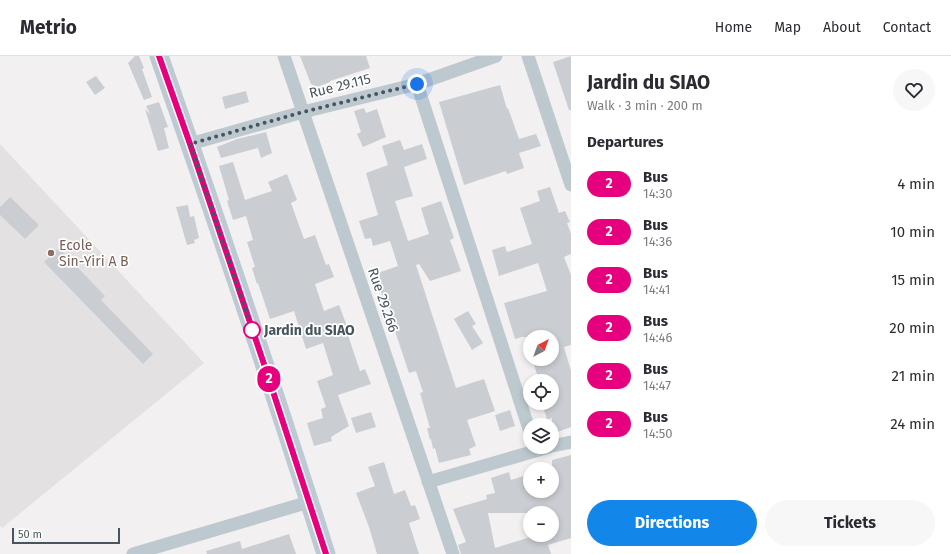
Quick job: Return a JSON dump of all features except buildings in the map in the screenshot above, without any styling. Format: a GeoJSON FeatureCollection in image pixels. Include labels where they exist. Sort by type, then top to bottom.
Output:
{"type":"FeatureCollection","features":[{"type":"Feature","properties":{"kind":"street"},"geometry":{"type":"LineString","coordinates":[[159,56],[190,144],[326,554]]}},
{"type":"Feature","properties":{"kind":"street","name":"Rue 29.266"},"geometry":{"type":"LineString","coordinates":[[284,56],[453,554]]}},
{"type":"Feature","properties":{"kind":"street","name":"Rue 29.115"},"geometry":{"type":"LineString","coordinates":[[190,144],[303,112],[417,84],[496,56]]}},
{"type":"Feature","properties":{"kind":"street"},"geometry":{"type":"LineString","coordinates":[[528,56],[571,185]]}},
{"type":"Feature","properties":{"kind":"street"},"geometry":{"type":"LineString","coordinates":[[417,84],[525,418]]}},
{"type":"Feature","properties":{"kind":"street"},"geometry":{"type":"LineString","coordinates":[[559,445],[571,442]]}},
{"type":"Feature","properties":{"kind":"street"},"geometry":{"type":"LineString","coordinates":[[428,482],[523,453]]}},
{"type":"Feature","properties":{"kind":"street"},"geometry":{"type":"LineString","coordinates":[[133,554],[309,502]]}},
{"type":"Feature","properties":{"kind":"shaded area","name":"Ecole Sin-Yiri A B"},"geometry":{"type":"Polygon","coordinates":[[[0,144],[204,363],[2,528],[0,526],[0,144]]]}},
{"type":"Feature","properties":{"kind":"bus line","name":"2"},"geometry":{"type":"LineString","coordinates":[[159,56],[265,367],[326,554]]}},
{"type":"Feature","properties":{"kind":"place","name":"Ecole Sin-Yiri A B"},"geometry":{"type":"Point","coordinates":[51,253]}},
{"type":"Feature","properties":{"kind":"place","name":"Jardin du SIAO"},"geometry":{"type":"Point","coordinates":[252,330]}},
{"type":"Feature","properties":{"kind":"route"},"geometry":{"type":"LineString","coordinates":[[252,330],[190,144],[303,112],[417,84]]}}]}
